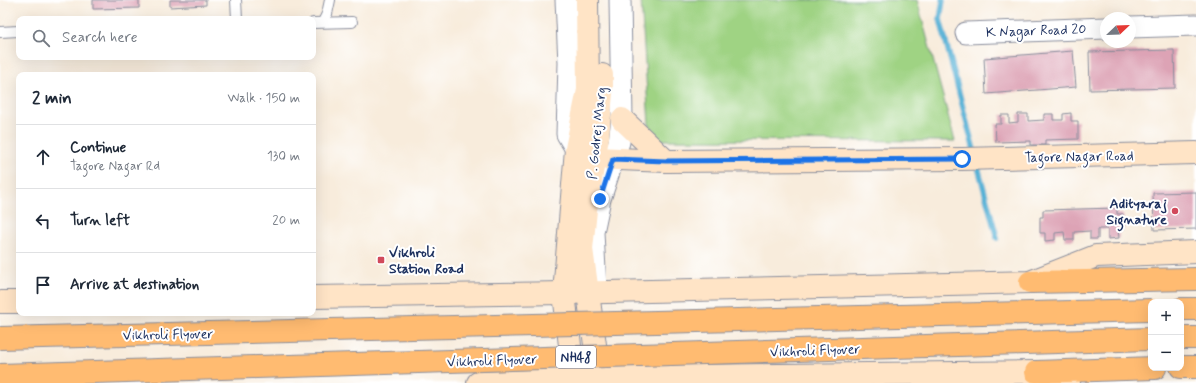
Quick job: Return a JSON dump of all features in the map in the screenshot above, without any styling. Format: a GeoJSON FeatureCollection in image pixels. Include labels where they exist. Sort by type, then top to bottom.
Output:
{"type":"FeatureCollection","features":[{"type":"Feature","properties":{"kind":"highway"},"geometry":{"type":"LineString","coordinates":[[1030,282],[1196,279]]}},
{"type":"Feature","properties":{"kind":"highway"},"geometry":{"type":"LineString","coordinates":[[1184,309],[1196,308]]}},
{"type":"Feature","properties":{"kind":"highway","name":"Vikhroli Flyover"},"geometry":{"type":"LineString","coordinates":[[0,338],[1148,310]]}},
{"type":"Feature","properties":{"kind":"highway"},"geometry":{"type":"LineString","coordinates":[[1184,338],[1196,338]]}},
{"type":"Feature","properties":{"kind":"highway","name":"Vikhroli Flyover"},"geometry":{"type":"LineString","coordinates":[[0,375],[1148,339]]}},
{"type":"Feature","properties":{"kind":"highway"},"geometry":{"type":"LineString","coordinates":[[1184,367],[1196,367]]}},
{"type":"Feature","properties":{"kind":"highway"},"geometry":{"type":"LineString","coordinates":[[1036,372],[1148,368]]}},
{"type":"Feature","properties":{"kind":"street"},"geometry":{"type":"LineString","coordinates":[[566,0],[569,63],[567,134],[576,149]]}},
{"type":"Feature","properties":{"kind":"street"},"geometry":{"type":"LineString","coordinates":[[587,0],[595,91],[576,149],[564,293],[573,372],[588,380]]}},
{"type":"Feature","properties":{"kind":"street","name":"P. Godrej Marg"},"geometry":{"type":"LineString","coordinates":[[588,380],[592,291],[582,249],[605,159],[595,91],[602,0]]}},
{"type":"Feature","properties":{"kind":"street"},"geometry":{"type":"LineString","coordinates":[[605,159],[619,142],[622,119],[620,0]]}},
{"type":"Feature","properties":{"kind":"street"},"geometry":{"type":"LineString","coordinates":[[1136,27],[1196,25]]}},
{"type":"Feature","properties":{"kind":"street","name":"K Nagar Road 20"},"geometry":{"type":"LineString","coordinates":[[966,32],[1100,28]]}},
{"type":"Feature","properties":{"kind":"street"},"geometry":{"type":"LineString","coordinates":[[622,119],[666,161]]}},
{"type":"Feature","properties":{"kind":"street","name":"Tagore Nagar Road"},"geometry":{"type":"LineString","coordinates":[[605,159],[666,161],[962,159],[1196,153]]}},
{"type":"Feature","properties":{"kind":"street"},"geometry":{"type":"LineString","coordinates":[[316,297],[564,293],[592,291],[1030,282],[1096,256],[1196,252]]}},
{"type":"Feature","properties":{"kind":"street"},"geometry":{"type":"LineString","coordinates":[[0,302],[16,302]]}},
{"type":"Feature","properties":{"kind":"street"},"geometry":{"type":"LineString","coordinates":[[478,383],[1036,372],[1069,383]]}},
{"type":"Feature","properties":{"kind":"lane"},"geometry":{"type":"LineString","coordinates":[[236,0],[237,16]]}},
{"type":"Feature","properties":{"kind":"lane"},"geometry":{"type":"LineString","coordinates":[[318,23],[327,14],[330,0]]}},
{"type":"Feature","properties":{"kind":"lane"},"geometry":{"type":"LineString","coordinates":[[318,23],[352,22]]}},
{"type":"Feature","properties":{"kind":"lane"},"geometry":{"type":"LineString","coordinates":[[0,32],[16,31]]}},
{"type":"Feature","properties":{"kind":"green space"},"geometry":{"type":"Polygon","coordinates":[[[641,0],[917,0],[955,141],[650,140],[641,0]]]}},
{"type":"Feature","properties":{"kind":"building"},"geometry":{"type":"Polygon","coordinates":[[[93,0],[139,0],[139,8],[93,9],[93,0]]]}},
{"type":"Feature","properties":{"kind":"building"},"geometry":{"type":"Polygon","coordinates":[[[170,0],[206,0],[206,5],[170,7],[170,0]]]}},
{"type":"Feature","properties":{"kind":"building"},"geometry":{"type":"Polygon","coordinates":[[[1174,50],[1175,88],[1090,90],[1089,52],[1174,50]]]}},
{"type":"Feature","properties":{"kind":"building"},"geometry":{"type":"Polygon","coordinates":[[[1073,51],[1076,87],[986,94],[984,58],[1073,51]]]}},
{"type":"Feature","properties":{"kind":"building"},"geometry":{"type":"Polygon","coordinates":[[[1071,113],[1071,121],[1078,121],[1078,139],[1045,140],[1045,145],[1031,145],[1031,141],[996,142],[995,124],[1001,124],[1001,115],[1009,115],[1009,123],[1018,122],[1018,114],[1028,114],[1028,121],[1044,120],[1044,114],[1053,114],[1053,120],[1063,120],[1063,114],[1071,113]]]}},
{"type":"Feature","properties":{"kind":"building","name":"Adityaraj Signature"},"geometry":{"type":"Polygon","coordinates":[[[1196,192],[1196,229],[1154,230],[1153,193],[1196,192]]]}},
{"type":"Feature","properties":{"kind":"building"},"geometry":{"type":"Polygon","coordinates":[[[1117,208],[1117,214],[1123,214],[1124,229],[1118,229],[1119,238],[1108,239],[1108,229],[1098,229],[1098,239],[1090,239],[1090,231],[1074,232],[1074,240],[1065,240],[1064,232],[1055,233],[1055,240],[1045,241],[1045,233],[1040,233],[1040,217],[1043,217],[1043,210],[1117,208]]]}},
{"type":"Feature","properties":{"kind":"waterway"},"geometry":{"type":"LineString","coordinates":[[943,0],[940,19],[975,154]]}},
{"type":"Feature","properties":{"kind":"waterway"},"geometry":{"type":"LineString","coordinates":[[977,163],[997,238]]}},
{"type":"Feature","properties":{"kind":"place","name":"Adityaraj Signature"},"geometry":{"type":"Point","coordinates":[1175,211]}},
{"type":"Feature","properties":{"kind":"place","name":"Vikhroli Station Road"},"geometry":{"type":"Point","coordinates":[381,260]}},
{"type":"Feature","properties":{"kind":"route"},"geometry":{"type":"LineString","coordinates":[[600,199],[613,159],[666,161],[962,159]]}}]}
